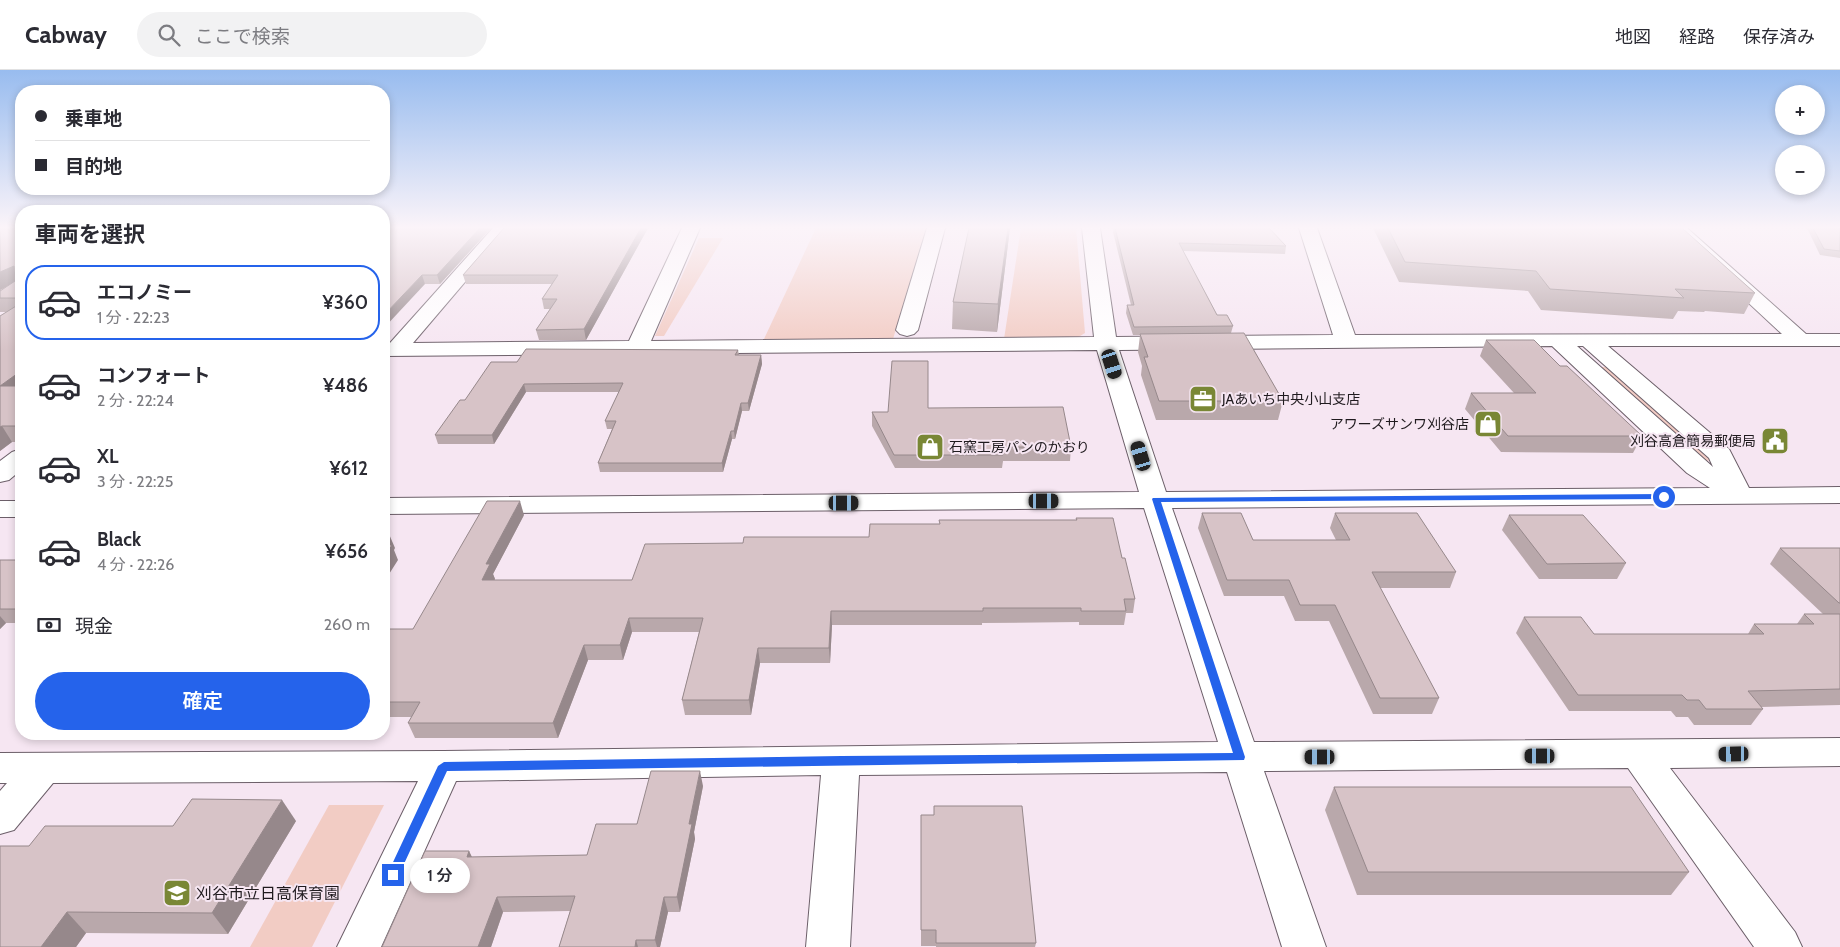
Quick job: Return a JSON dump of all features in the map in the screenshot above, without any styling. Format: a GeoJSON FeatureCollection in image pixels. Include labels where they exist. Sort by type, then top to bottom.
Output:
{"type":"FeatureCollection","features":[{"type":"Feature","properties":{"kind":"street"},"geometry":{"type":"LineString","coordinates":[[391,350],[465,269]]}},
{"type":"Feature","properties":{"kind":"street"},"geometry":{"type":"LineString","coordinates":[[637,348],[673,269]]}},
{"type":"Feature","properties":{"kind":"street"},"geometry":{"type":"LineString","coordinates":[[907,330],[924,269]]}},
{"type":"Feature","properties":{"kind":"street"},"geometry":{"type":"LineString","coordinates":[[1096,269],[1106,345],[1304,947]]}},
{"type":"Feature","properties":{"kind":"street"},"geometry":{"type":"LineString","coordinates":[[1322,269],[1344,332],[1344,342]]}},
{"type":"Feature","properties":{"kind":"street"},"geometry":{"type":"LineString","coordinates":[[1722,269],[1801,340]]}},
{"type":"Feature","properties":{"kind":"street"},"geometry":{"type":"LineString","coordinates":[[391,350],[1557,340],[1840,340]]}},
{"type":"Feature","properties":{"kind":"street"},"geometry":{"type":"LineString","coordinates":[[1557,340],[1696,467],[1740,496]]}},
{"type":"Feature","properties":{"kind":"street"},"geometry":{"type":"LineString","coordinates":[[1588,340],[1720,454],[1740,496]]}},
{"type":"Feature","properties":{"kind":"street"},"geometry":{"type":"LineString","coordinates":[[0,474],[15,462]]}},
{"type":"Feature","properties":{"kind":"street"},"geometry":{"type":"LineString","coordinates":[[390,506],[1840,495]]}},
{"type":"Feature","properties":{"kind":"street"},"geometry":{"type":"LineString","coordinates":[[0,509],[15,509]]}},
{"type":"Feature","properties":{"kind":"street"},"geometry":{"type":"LineString","coordinates":[[0,768],[444,766],[841,760],[1840,752]]}},
{"type":"Feature","properties":{"kind":"street"},"geometry":{"type":"LineString","coordinates":[[1640,755],[1780,947]]}},
{"type":"Feature","properties":{"kind":"street"},"geometry":{"type":"LineString","coordinates":[[828,947],[841,760]]}},
{"type":"Feature","properties":{"kind":"street"},"geometry":{"type":"LineString","coordinates":[[359,947],[444,766]]}},
{"type":"Feature","properties":{"kind":"street"},"geometry":{"type":"LineString","coordinates":[[0,818],[43,768]]}},
{"type":"Feature","properties":{"kind":"shaded area"},"geometry":{"type":"Polygon","coordinates":[[[685,269],[704,269],[664,336],[655,336],[685,269]]]}},
{"type":"Feature","properties":{"kind":"shaded area"},"geometry":{"type":"Polygon","coordinates":[[[797,269],[914,269],[893,339],[764,339],[797,269]]]}},
{"type":"Feature","properties":{"kind":"shaded area"},"geometry":{"type":"Polygon","coordinates":[[[1015,269],[1080,269],[1085,333],[1075,339],[1004,339],[1015,269]]]}},
{"type":"Feature","properties":{"kind":"shaded area"},"geometry":{"type":"Polygon","coordinates":[[[1595,367],[1608,367],[1714,461],[1700,460],[1595,367]]]}},
{"type":"Feature","properties":{"kind":"shaded area"},"geometry":{"type":"Polygon","coordinates":[[[329,805],[384,805],[312,947],[250,947],[329,805]]]}},
{"type":"Feature","properties":{"kind":"building"},"geometry":{"type":"Polygon","coordinates":[[[390,269],[443,269],[437,275],[422,275],[390,309],[390,269]]]}},
{"type":"Feature","properties":{"kind":"building"},"geometry":{"type":"Polygon","coordinates":[[[468,269],[618,269],[584,329],[536,330],[557,299],[542,299],[558,275],[463,275],[468,269]]]}},
{"type":"Feature","properties":{"kind":"building"},"geometry":{"type":"Polygon","coordinates":[[[960,269],[1003,269],[998,304],[953,302],[960,269]]]}},
{"type":"Feature","properties":{"kind":"building"},"geometry":{"type":"Polygon","coordinates":[[[1125,269],[1193,269],[1217,315],[1227,315],[1233,326],[1134,327],[1127,305],[1134,305],[1125,269]]]}},
{"type":"Feature","properties":{"kind":"building"},"geometry":{"type":"Polygon","coordinates":[[[1506,269],[1728,269],[1755,293],[1675,289],[1684,298],[1550,289],[1536,271],[1506,269]]]}},
{"type":"Feature","properties":{"kind":"building"},"geometry":{"type":"Polygon","coordinates":[[[15,281],[15,298],[0,298],[0,291],[15,281]]]}},
{"type":"Feature","properties":{"kind":"building"},"geometry":{"type":"Polygon","coordinates":[[[15,307],[15,375],[0,386],[0,316],[15,307]]]}},
{"type":"Feature","properties":{"kind":"building"},"geometry":{"type":"Polygon","coordinates":[[[1244,333],[1283,401],[1159,401],[1144,357],[1148,357],[1140,334],[1244,333]]]}},
{"type":"Feature","properties":{"kind":"building"},"geometry":{"type":"Polygon","coordinates":[[[1486,340],[1534,340],[1560,366],[1567,366],[1642,436],[1508,436],[1471,393],[1536,393],[1486,340]]]}},
{"type":"Feature","properties":{"kind":"building"},"geometry":{"type":"Polygon","coordinates":[[[526,349],[738,350],[735,355],[761,355],[748,403],[741,403],[734,431],[731,431],[722,463],[598,463],[616,421],[605,421],[623,383],[524,384],[492,435],[435,435],[460,400],[465,400],[491,362],[517,362],[526,349]]]}},
{"type":"Feature","properties":{"kind":"building"},"geometry":{"type":"Polygon","coordinates":[[[892,361],[928,361],[928,408],[1063,407],[1071,447],[1002,447],[1003,455],[894,455],[872,412],[888,412],[892,361]]]}},
{"type":"Feature","properties":{"kind":"building"},"geometry":{"type":"Polygon","coordinates":[[[0,386],[15,386],[15,426],[0,427],[0,386]]]}},
{"type":"Feature","properties":{"kind":"building"},"geometry":{"type":"Polygon","coordinates":[[[487,501],[520,501],[486,564],[490,564],[482,580],[632,580],[645,544],[743,543],[744,537],[869,537],[870,524],[940,524],[939,520],[1077,520],[1076,518],[1113,518],[1122,558],[1125,558],[1135,599],[1124,599],[1126,611],[1081,611],[1081,608],[983,608],[983,611],[831,611],[829,648],[758,648],[749,700],[682,700],[703,618],[629,618],[620,645],[584,645],[553,723],[408,723],[420,702],[390,702],[390,629],[413,629],[487,501]]]}},
{"type":"Feature","properties":{"kind":"building"},"geometry":{"type":"Polygon","coordinates":[[[1202,513],[1241,513],[1253,540],[1350,540],[1335,513],[1417,513],[1456,572],[1372,572],[1439,698],[1380,698],[1335,605],[1300,605],[1289,580],[1227,580],[1202,513]]]}},
{"type":"Feature","properties":{"kind":"building"},"geometry":{"type":"Polygon","coordinates":[[[1509,515],[1583,515],[1626,563],[1547,564],[1509,515]]]}},
{"type":"Feature","properties":{"kind":"building"},"geometry":{"type":"Polygon","coordinates":[[[1780,548],[1840,548],[1840,603],[1839,603],[1780,548]]]}},
{"type":"Feature","properties":{"kind":"building"},"geometry":{"type":"Polygon","coordinates":[[[0,560],[15,560],[15,609],[0,609],[0,560]]]}},
{"type":"Feature","properties":{"kind":"building"},"geometry":{"type":"Polygon","coordinates":[[[1804,614],[1840,614],[1840,689],[1748,691],[1763,709],[1706,709],[1699,700],[1687,700],[1682,695],[1578,695],[1524,617],[1581,617],[1594,634],[1764,634],[1754,624],[1814,624],[1804,614]]]}},
{"type":"Feature","properties":{"kind":"building"},"geometry":{"type":"Polygon","coordinates":[[[651,771],[700,771],[689,824],[692,824],[677,897],[664,897],[655,940],[636,940],[635,947],[559,947],[575,896],[497,897],[478,947],[382,947],[425,851],[469,851],[467,857],[587,855],[596,824],[637,824],[651,771]]]}},
{"type":"Feature","properties":{"kind":"building"},"geometry":{"type":"Polygon","coordinates":[[[1334,787],[1631,787],[1689,872],[1368,872],[1334,787]]]}},
{"type":"Feature","properties":{"kind":"building"},"geometry":{"type":"Polygon","coordinates":[[[192,799],[282,800],[212,913],[67,912],[41,947],[0,947],[0,846],[29,846],[45,826],[173,826],[192,799]]]}},
{"type":"Feature","properties":{"kind":"building"},"geometry":{"type":"Polygon","coordinates":[[[934,806],[1022,806],[1036,943],[936,943],[936,930],[921,930],[921,815],[934,815],[934,806]]]}},
{"type":"Feature","properties":{"kind":"place","name":"JAあいち中央小山支店"},"geometry":{"type":"Point","coordinates":[1203,399]}},
{"type":"Feature","properties":{"kind":"place","name":"アワーズサンワ刈谷店"},"geometry":{"type":"Point","coordinates":[1488,424]}},
{"type":"Feature","properties":{"kind":"place","name":"刈谷高倉簡易郵便局"},"geometry":{"type":"Point","coordinates":[1775,441]}},
{"type":"Feature","properties":{"kind":"place","name":"石窯工房パンのかおり"},"geometry":{"type":"Point","coordinates":[930,447]}},
{"type":"Feature","properties":{"kind":"place","name":"刈谷市立日高保育園"},"geometry":{"type":"Point","coordinates":[177,893]}},
{"type":"Feature","properties":{"kind":"route"},"geometry":{"type":"LineString","coordinates":[[393,875],[444,766],[841,760],[1240,757],[1156,499],[1664,497]]}}]}
